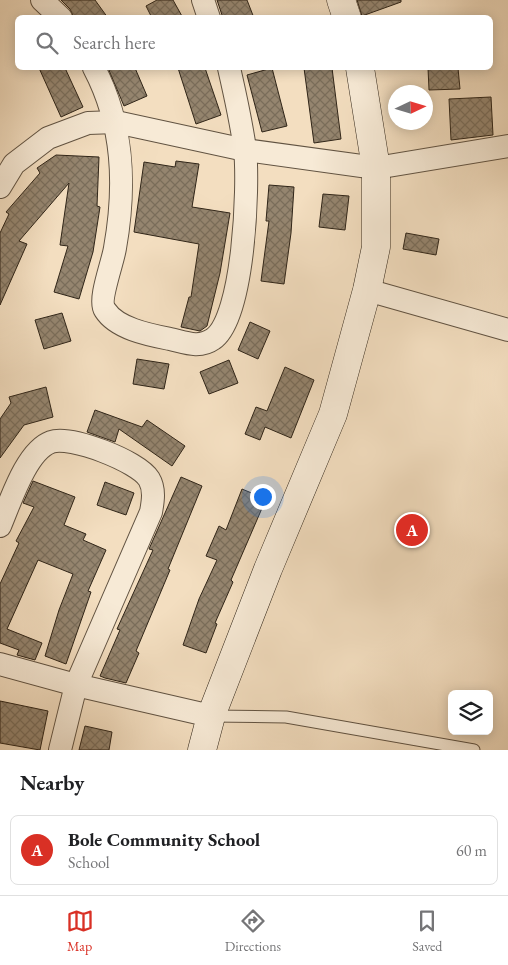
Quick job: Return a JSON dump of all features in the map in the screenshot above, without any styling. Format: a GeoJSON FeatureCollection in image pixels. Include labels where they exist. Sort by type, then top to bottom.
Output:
{"type":"FeatureCollection","features":[{"type":"Feature","properties":{"kind":"street"},"geometry":{"type":"LineString","coordinates":[[42,0],[58,15]]}},
{"type":"Feature","properties":{"kind":"street"},"geometry":{"type":"LineString","coordinates":[[202,0],[208,15]]}},
{"type":"Feature","properties":{"kind":"street"},"geometry":{"type":"LineString","coordinates":[[341,0],[346,15]]}},
{"type":"Feature","properties":{"kind":"street"},"geometry":{"type":"LineString","coordinates":[[95,70],[103,84],[116,122],[123,177],[114,253],[104,293],[104,309],[113,319],[154,336],[199,345],[212,340],[222,332],[240,271],[245,223],[245,150],[229,70]]}},
{"type":"Feature","properties":{"kind":"street"},"geometry":{"type":"LineString","coordinates":[[202,750],[211,716],[268,569],[333,414],[367,290],[376,247],[376,168],[360,70]]}},
{"type":"Feature","properties":{"kind":"street"},"geometry":{"type":"LineString","coordinates":[[0,186],[7,158],[48,138],[88,123],[116,122],[245,150],[376,168],[508,146]]}},
{"type":"Feature","properties":{"kind":"street"},"geometry":{"type":"LineString","coordinates":[[367,290],[508,330]]}},
{"type":"Feature","properties":{"kind":"street"},"geometry":{"type":"LineString","coordinates":[[0,526],[19,482],[35,454],[51,442],[81,444],[112,455],[138,468],[149,479],[154,494],[151,512],[76,685],[60,750]]}},
{"type":"Feature","properties":{"kind":"street"},"geometry":{"type":"LineString","coordinates":[[0,664],[76,685],[211,716]]}},
{"type":"Feature","properties":{"kind":"lane"},"geometry":{"type":"LineString","coordinates":[[211,716],[286,717],[474,750]]}},
{"type":"Feature","properties":{"kind":"building"},"geometry":{"type":"Polygon","coordinates":[[[61,0],[95,0],[106,15],[73,15],[70,9],[61,0]]]}},
{"type":"Feature","properties":{"kind":"building"},"geometry":{"type":"Polygon","coordinates":[[[157,0],[173,0],[181,15],[150,15],[146,6],[157,0]]]}},
{"type":"Feature","properties":{"kind":"building"},"geometry":{"type":"Polygon","coordinates":[[[217,0],[247,0],[253,15],[222,15],[217,0]]]}},
{"type":"Feature","properties":{"kind":"building"},"geometry":{"type":"Polygon","coordinates":[[[357,0],[401,0],[401,2],[362,15],[357,0]]]}},
{"type":"Feature","properties":{"kind":"building"},"geometry":{"type":"Polygon","coordinates":[[[40,70],[66,70],[83,107],[61,117],[40,70]]]}},
{"type":"Feature","properties":{"kind":"building"},"geometry":{"type":"Polygon","coordinates":[[[109,70],[136,70],[147,96],[124,106],[109,70]]]}},
{"type":"Feature","properties":{"kind":"building"},"geometry":{"type":"Polygon","coordinates":[[[179,70],[206,70],[221,115],[196,124],[179,70]]]}},
{"type":"Feature","properties":{"kind":"building"},"geometry":{"type":"Polygon","coordinates":[[[273,70],[287,126],[262,132],[247,75],[273,70]]]}},
{"type":"Feature","properties":{"kind":"building"},"geometry":{"type":"Polygon","coordinates":[[[304,70],[332,70],[341,139],[314,143],[304,70]]]}},
{"type":"Feature","properties":{"kind":"building"},"geometry":{"type":"Polygon","coordinates":[[[428,70],[458,70],[460,89],[433,90],[433,85],[429,85],[428,70]]]}},
{"type":"Feature","properties":{"kind":"building"},"geometry":{"type":"Polygon","coordinates":[[[491,97],[493,135],[451,140],[449,99],[491,97]]]}},
{"type":"Feature","properties":{"kind":"building"},"geometry":{"type":"Polygon","coordinates":[[[56,155],[99,157],[97,206],[100,207],[93,252],[79,299],[54,292],[68,246],[60,245],[69,183],[19,241],[27,244],[0,305],[0,233],[9,214],[6,212],[40,173],[37,168],[56,155]]]}},
{"type":"Feature","properties":{"kind":"building"},"geometry":{"type":"Polygon","coordinates":[[[176,161],[199,164],[192,207],[230,213],[220,273],[207,326],[200,331],[181,327],[189,297],[191,297],[199,244],[134,232],[144,162],[175,167],[176,161]]]}},
{"type":"Feature","properties":{"kind":"building"},"geometry":{"type":"Polygon","coordinates":[[[269,185],[294,187],[291,233],[284,284],[261,281],[269,221],[266,221],[269,185]]]}},
{"type":"Feature","properties":{"kind":"building"},"geometry":{"type":"Polygon","coordinates":[[[323,194],[349,196],[345,230],[319,227],[323,194]]]}},
{"type":"Feature","properties":{"kind":"building"},"geometry":{"type":"Polygon","coordinates":[[[406,233],[439,239],[436,255],[403,249],[406,233]]]}},
{"type":"Feature","properties":{"kind":"building"},"geometry":{"type":"Polygon","coordinates":[[[62,313],[71,341],[44,349],[35,320],[62,313]]]}},
{"type":"Feature","properties":{"kind":"building"},"geometry":{"type":"Polygon","coordinates":[[[250,322],[270,331],[258,359],[238,350],[250,322]]]}},
{"type":"Feature","properties":{"kind":"building"},"geometry":{"type":"Polygon","coordinates":[[[137,359],[169,364],[164,389],[133,384],[137,359]]]}},
{"type":"Feature","properties":{"kind":"building"},"geometry":{"type":"Polygon","coordinates":[[[229,360],[238,383],[209,394],[200,372],[229,360]]]}},
{"type":"Feature","properties":{"kind":"building"},"geometry":{"type":"Polygon","coordinates":[[[285,367],[314,380],[291,438],[265,427],[260,440],[245,434],[256,407],[267,411],[285,367]]]}},
{"type":"Feature","properties":{"kind":"building"},"geometry":{"type":"Polygon","coordinates":[[[46,387],[53,417],[24,425],[0,458],[0,419],[11,403],[9,397],[46,387]]]}},
{"type":"Feature","properties":{"kind":"building"},"geometry":{"type":"Polygon","coordinates":[[[95,410],[142,427],[147,420],[185,446],[172,466],[119,429],[115,442],[87,432],[95,410]]]}},
{"type":"Feature","properties":{"kind":"building"},"geometry":{"type":"Polygon","coordinates":[[[181,477],[202,486],[136,651],[139,653],[126,683],[105,678],[100,676],[120,630],[117,629],[153,550],[149,549],[181,477]]]}},
{"type":"Feature","properties":{"kind":"building"},"geometry":{"type":"Polygon","coordinates":[[[33,481],[75,497],[64,525],[86,534],[83,540],[106,550],[88,591],[91,592],[66,664],[45,656],[59,610],[73,574],[38,560],[7,629],[42,643],[35,660],[17,655],[19,650],[0,643],[0,584],[19,543],[16,541],[34,507],[23,503],[33,481]]]}},
{"type":"Feature","properties":{"kind":"building"},"geometry":{"type":"Polygon","coordinates":[[[105,482],[134,493],[126,515],[97,505],[105,482]]]}},
{"type":"Feature","properties":{"kind":"building"},"geometry":{"type":"Polygon","coordinates":[[[242,489],[266,499],[231,580],[233,582],[215,623],[217,624],[206,653],[183,645],[199,599],[217,560],[206,556],[219,526],[226,530],[242,489]]]}},
{"type":"Feature","properties":{"kind":"building"},"geometry":{"type":"Polygon","coordinates":[[[0,701],[48,711],[40,750],[0,743],[0,701]]]}},
{"type":"Feature","properties":{"kind":"building"},"geometry":{"type":"Polygon","coordinates":[[[85,726],[112,732],[109,750],[79,750],[85,726]]]}},
{"type":"Feature","properties":{"kind":"place","name":"Bole Community School"},"geometry":{"type":"Point","coordinates":[412,530]}}]}
